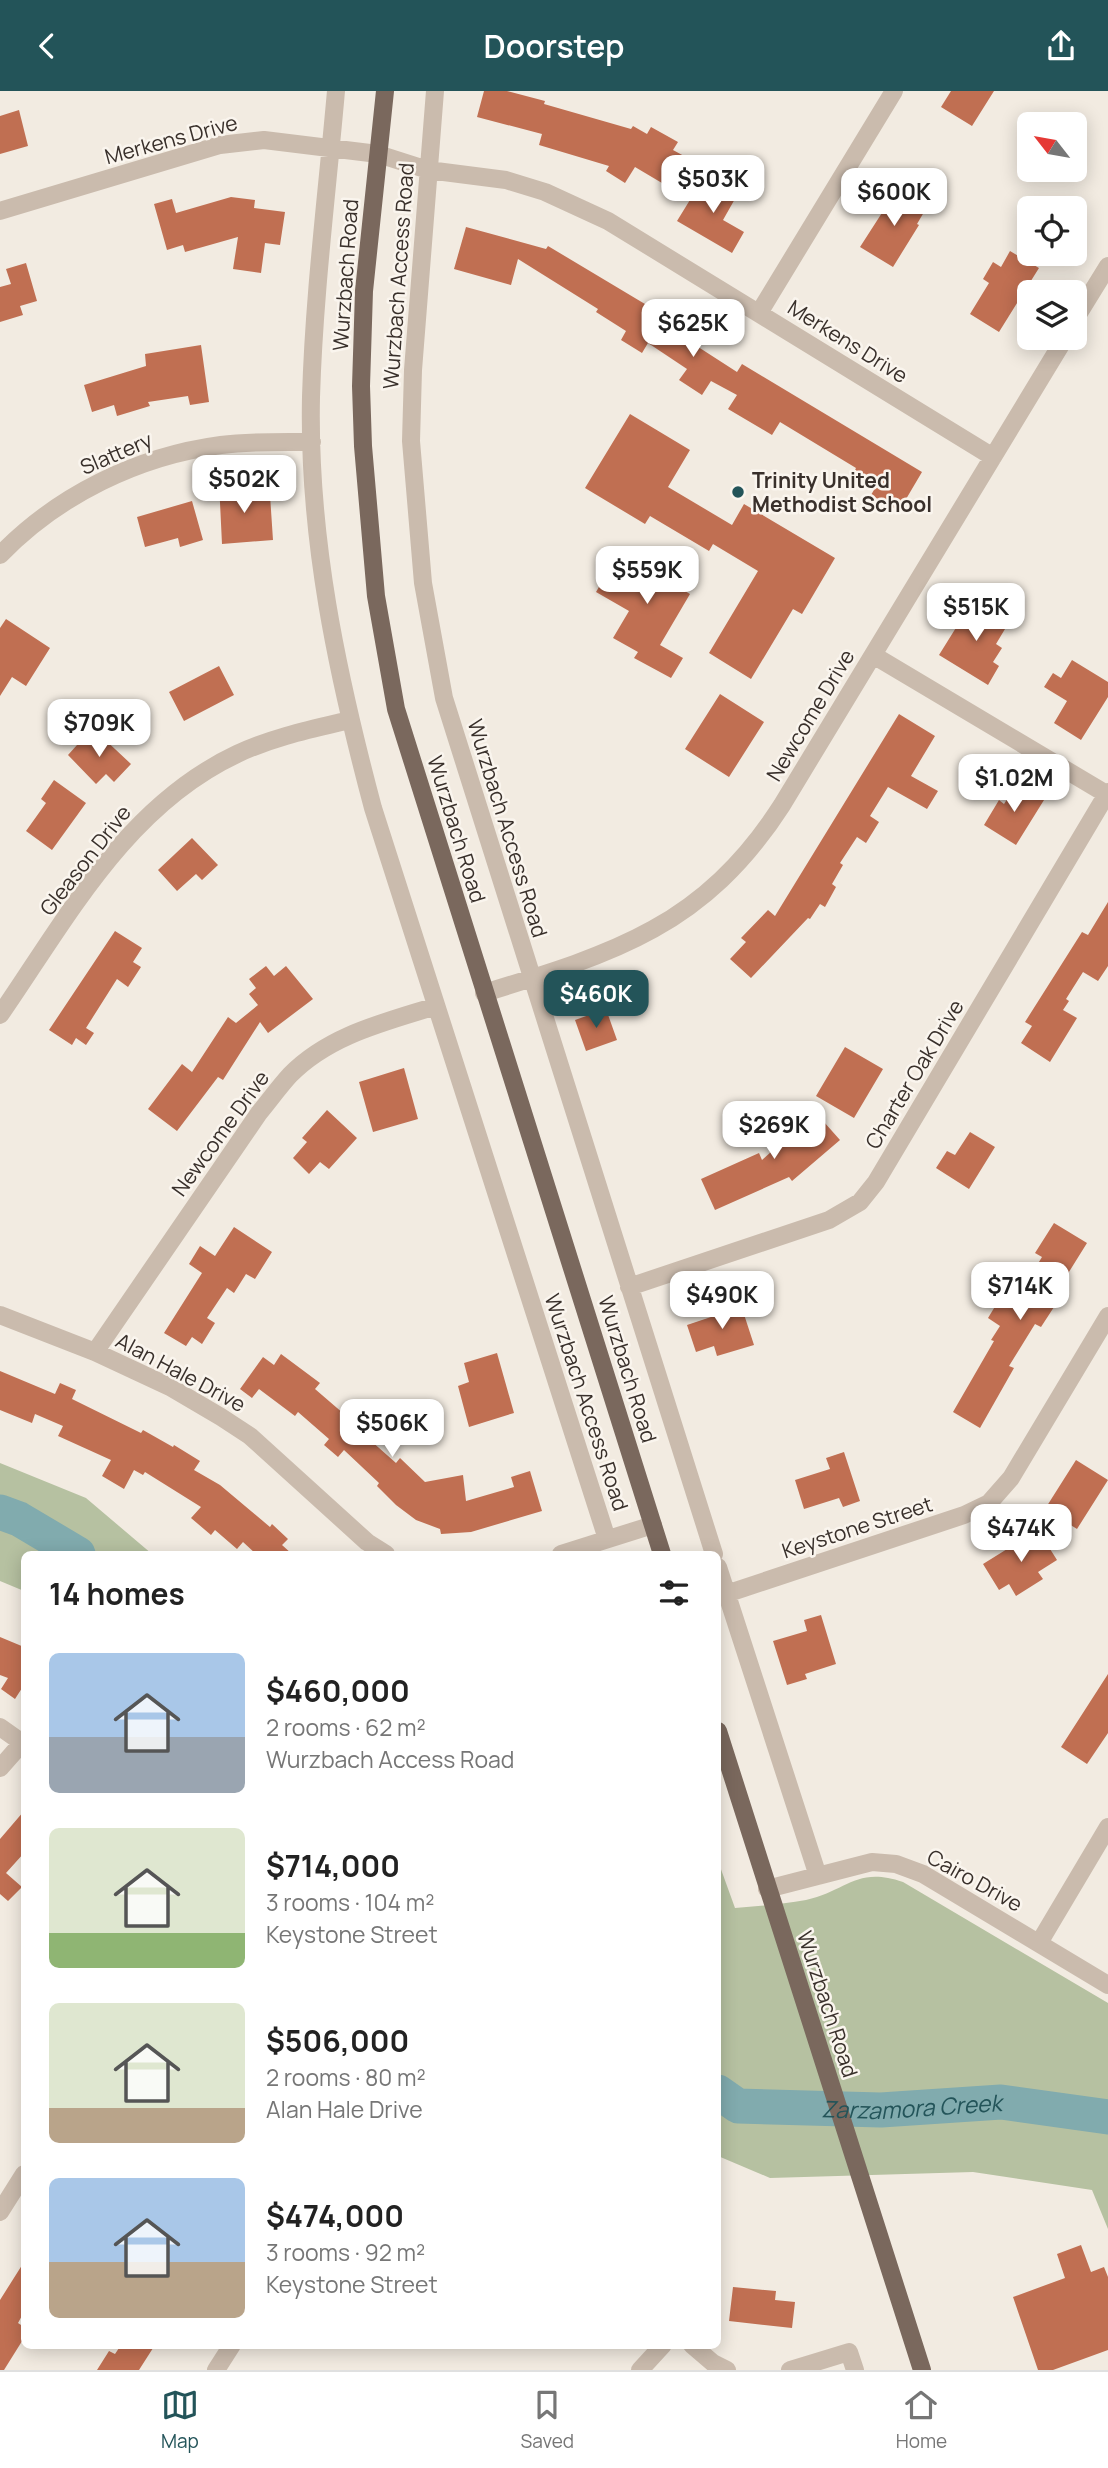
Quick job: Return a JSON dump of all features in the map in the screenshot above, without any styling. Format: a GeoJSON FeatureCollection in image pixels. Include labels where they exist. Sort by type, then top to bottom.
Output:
{"type":"FeatureCollection","features":[{"type":"Feature","properties":{"kind":"main road","name":"Wurzbach Road"},"geometry":{"type":"LineString","coordinates":[[385,91],[364,291],[361,386],[363,446],[376,596],[396,709],[661,1551]]}},
{"type":"Feature","properties":{"kind":"main road","name":"Wurzbach Road"},"geometry":{"type":"LineString","coordinates":[[721,1741],[922,2370]]}},
{"type":"Feature","properties":{"kind":"street","name":"Wurzbach Access Road"},"geometry":{"type":"LineString","coordinates":[[336,91],[311,396],[319,553],[333,645],[373,808],[607,1539]]}},
{"type":"Feature","properties":{"kind":"street","name":"Wurzbach Access Road"},"geometry":{"type":"LineString","coordinates":[[435,91],[413,370],[411,442],[423,583],[444,698],[712,1551]]}},
{"type":"Feature","properties":{"kind":"street"},"geometry":{"type":"LineString","coordinates":[[759,313],[894,91]]}},
{"type":"Feature","properties":{"kind":"street","name":"Merkens Drive"},"geometry":{"type":"LineString","coordinates":[[0,211],[220,145],[264,140],[379,154],[428,170],[506,180],[545,192],[608,221],[993,457]]}},
{"type":"Feature","properties":{"kind":"street"},"geometry":{"type":"LineString","coordinates":[[1087,300],[1108,265]]}},
{"type":"Feature","properties":{"kind":"street","name":"Newcome Drive"},"geometry":{"type":"LineString","coordinates":[[484,993],[626,945],[679,915],[718,884],[743,858],[766,830],[1058,350]]}},
{"type":"Feature","properties":{"kind":"street","name":"Slattery"},"geometry":{"type":"LineString","coordinates":[[0,555],[40,519],[73,497],[144,463],[221,445],[312,442]]}},
{"type":"Feature","properties":{"kind":"street"},"geometry":{"type":"LineString","coordinates":[[873,655],[1107,794]]}},
{"type":"Feature","properties":{"kind":"street","name":"Gleason Drive"},"geometry":{"type":"LineString","coordinates":[[0,1015],[102,868],[123,840],[148,814],[205,771],[237,754],[271,740],[350,720]]}},
{"type":"Feature","properties":{"kind":"street","name":"Charter Oak Drive"},"geometry":{"type":"LineString","coordinates":[[629,1287],[829,1220],[860,1202],[876,1182],[1107,794]]}},
{"type":"Feature","properties":{"kind":"street","name":"Newcome Drive"},"geometry":{"type":"LineString","coordinates":[[94,1352],[258,1113],[289,1076],[320,1051],[365,1028],[436,1006]]}},
{"type":"Feature","properties":{"kind":"street","name":"Alan Hale Drive"},"geometry":{"type":"LineString","coordinates":[[0,1315],[94,1352],[170,1387],[250,1436],[367,1542],[381,1551]]}},
{"type":"Feature","properties":{"kind":"street","name":"Keystone Street"},"geometry":{"type":"LineString","coordinates":[[726,1594],[964,1515],[989,1503],[1012,1478],[1108,1316]]}},
{"type":"Feature","properties":{"kind":"street"},"geometry":{"type":"LineString","coordinates":[[570,1551],[653,1525]]}},
{"type":"Feature","properties":{"kind":"street"},"geometry":{"type":"LineString","coordinates":[[721,1577],[818,1876]]}},
{"type":"Feature","properties":{"kind":"street"},"geometry":{"type":"LineString","coordinates":[[0,1727],[21,1743]]}},
{"type":"Feature","properties":{"kind":"street"},"geometry":{"type":"LineString","coordinates":[[0,1768],[21,1746]]}},
{"type":"Feature","properties":{"kind":"street"},"geometry":{"type":"LineString","coordinates":[[1039,1943],[1108,1828]]}},
{"type":"Feature","properties":{"kind":"street","name":"Cairo Drive"},"geometry":{"type":"LineString","coordinates":[[767,1889],[872,1862],[896,1864],[923,1874],[1108,1985]]}},
{"type":"Feature","properties":{"kind":"street"},"geometry":{"type":"LineString","coordinates":[[0,2212],[21,2179]]}},
{"type":"Feature","properties":{"kind":"street"},"geometry":{"type":"LineString","coordinates":[[216,2370],[229,2349]]}},
{"type":"Feature","properties":{"kind":"street"},"geometry":{"type":"LineString","coordinates":[[640,2370],[659,2349]]}},
{"type":"Feature","properties":{"kind":"street"},"geometry":{"type":"LineString","coordinates":[[697,2349],[713,2363],[727,2370]]}},
{"type":"Feature","properties":{"kind":"street"},"geometry":{"type":"LineString","coordinates":[[790,2370],[849,2352],[855,2370]]}},
{"type":"Feature","properties":{"kind":"green space"},"geometry":{"type":"Polygon","coordinates":[[[0,1463],[86,1498],[148,1551],[21,1551],[21,1590],[0,1581],[0,1463]]]}},
{"type":"Feature","properties":{"kind":"green space"},"geometry":{"type":"Polygon","coordinates":[[[721,1869],[735,1908],[806,1900],[862,1878],[887,1878],[903,1882],[1108,2003],[1108,2229],[1092,2190],[973,2172],[770,2178],[721,2157],[721,1869]]]}},
{"type":"Feature","properties":{"kind":"building"},"geometry":{"type":"Polygon","coordinates":[[[484,91],[507,91],[545,101],[544,104],[631,129],[633,126],[647,134],[651,127],[678,142],[673,150],[684,156],[667,186],[635,167],[625,183],[606,171],[609,166],[539,145],[542,134],[477,117],[484,91]]]}},
{"type":"Feature","properties":{"kind":"building"},"geometry":{"type":"Polygon","coordinates":[[[951,91],[994,91],[972,126],[941,107],[951,91]]]}},
{"type":"Feature","properties":{"kind":"building"},"geometry":{"type":"Polygon","coordinates":[[[19,110],[28,146],[0,154],[0,116],[19,110]]]}},
{"type":"Feature","properties":{"kind":"building"},"geometry":{"type":"Polygon","coordinates":[[[714,175],[740,190],[723,220],[744,232],[732,253],[677,221],[693,195],[700,199],[714,175]]]}},
{"type":"Feature","properties":{"kind":"building"},"geometry":{"type":"Polygon","coordinates":[[[898,188],[927,207],[893,267],[860,247],[898,188]]]}},
{"type":"Feature","properties":{"kind":"building"},"geometry":{"type":"Polygon","coordinates":[[[231,197],[255,200],[254,208],[285,212],[280,245],[265,243],[261,273],[233,269],[238,237],[185,252],[183,245],[167,250],[154,204],[172,199],[176,213],[231,197]]]}},
{"type":"Feature","properties":{"kind":"building"},"geometry":{"type":"Polygon","coordinates":[[[466,227],[546,249],[548,246],[665,316],[661,323],[737,372],[742,364],[922,472],[899,511],[871,495],[878,483],[855,470],[856,468],[780,422],[772,435],[728,409],[737,395],[711,381],[702,395],[679,380],[687,369],[648,343],[642,353],[621,340],[626,331],[596,312],[598,309],[518,259],[511,285],[454,269],[466,227]]]}},
{"type":"Feature","properties":{"kind":"building"},"geometry":{"type":"Polygon","coordinates":[[[1010,251],[1017,255],[1017,266],[1039,268],[1032,280],[1017,280],[1017,303],[999,332],[970,314],[989,283],[983,279],[993,262],[1001,267],[1010,251]]]}},
{"type":"Feature","properties":{"kind":"building"},"geometry":{"type":"Polygon","coordinates":[[[26,263],[37,301],[20,306],[23,315],[0,322],[0,287],[11,284],[6,269],[26,263]]]}},
{"type":"Feature","properties":{"kind":"building"},"geometry":{"type":"Polygon","coordinates":[[[201,345],[209,402],[190,405],[188,396],[148,402],[150,406],[117,416],[114,405],[92,412],[84,385],[146,366],[145,354],[201,345]]]}},
{"type":"Feature","properties":{"kind":"building"},"geometry":{"type":"Polygon","coordinates":[[[630,414],[690,450],[668,487],[732,525],[744,504],[835,558],[802,614],[793,609],[751,679],[709,653],[758,571],[713,544],[709,551],[650,516],[645,524],[585,488],[630,414]]]}},
{"type":"Feature","properties":{"kind":"building"},"geometry":{"type":"Polygon","coordinates":[[[239,480],[240,496],[270,495],[273,540],[222,544],[219,482],[239,480]]]}},
{"type":"Feature","properties":{"kind":"building"},"geometry":{"type":"Polygon","coordinates":[[[192,501],[203,540],[180,547],[178,538],[145,547],[137,517],[192,501]]]}},
{"type":"Feature","properties":{"kind":"building"},"geometry":{"type":"Polygon","coordinates":[[[620,551],[647,566],[655,552],[689,572],[680,588],[690,594],[660,645],[683,658],[671,678],[634,658],[638,652],[613,638],[629,611],[596,592],[620,551]]]}},
{"type":"Feature","properties":{"kind":"building"},"geometry":{"type":"Polygon","coordinates":[[[972,602],[1008,624],[996,644],[1002,648],[993,662],[999,666],[988,685],[939,655],[972,602]]]}},
{"type":"Feature","properties":{"kind":"building"},"geometry":{"type":"Polygon","coordinates":[[[6,619],[50,648],[26,686],[12,677],[0,696],[0,628],[6,619]]]}},
{"type":"Feature","properties":{"kind":"building"},"geometry":{"type":"Polygon","coordinates":[[[1072,660],[1108,682],[1108,697],[1081,740],[1054,723],[1067,701],[1044,687],[1053,673],[1061,678],[1072,660]]]}},
{"type":"Feature","properties":{"kind":"building"},"geometry":{"type":"Polygon","coordinates":[[[219,666],[234,695],[184,721],[169,692],[219,666]]]}},
{"type":"Feature","properties":{"kind":"building"},"geometry":{"type":"Polygon","coordinates":[[[720,694],[764,722],[729,777],[685,749],[720,694]]]}},
{"type":"Feature","properties":{"kind":"building"},"geometry":{"type":"Polygon","coordinates":[[[899,714],[935,736],[911,776],[938,791],[927,809],[888,787],[870,816],[879,822],[866,843],[857,837],[840,863],[843,865],[832,884],[836,887],[825,907],[820,904],[810,919],[808,918],[751,978],[730,959],[746,942],[741,938],[768,910],[775,916],[899,714]]]}},
{"type":"Feature","properties":{"kind":"building"},"geometry":{"type":"Polygon","coordinates":[[[86,735],[94,742],[100,735],[131,764],[114,782],[106,774],[96,784],[68,755],[86,735]]]}},
{"type":"Feature","properties":{"kind":"building"},"geometry":{"type":"Polygon","coordinates":[[[54,780],[86,803],[52,850],[26,831],[46,803],[41,799],[54,780]]]}},
{"type":"Feature","properties":{"kind":"building"},"geometry":{"type":"Polygon","coordinates":[[[1017,784],[1044,800],[1016,845],[984,825],[999,800],[1004,804],[1017,784]]]}},
{"type":"Feature","properties":{"kind":"building"},"geometry":{"type":"Polygon","coordinates":[[[192,838],[218,865],[202,880],[196,874],[177,891],[158,870],[192,838]]]}},
{"type":"Feature","properties":{"kind":"building"},"geometry":{"type":"Polygon","coordinates":[[[1108,902],[1108,966],[1098,981],[1083,972],[1066,999],[1069,1001],[1063,1010],[1077,1018],[1050,1062],[1021,1043],[1032,1026],[1025,1022],[1082,932],[1088,935],[1108,902]]]}},
{"type":"Feature","properties":{"kind":"building"},"geometry":{"type":"Polygon","coordinates":[[[115,931],[142,948],[133,962],[141,967],[128,987],[117,979],[86,1028],[94,1033],[86,1045],[76,1038],[72,1045],[49,1030],[115,931]]]}},
{"type":"Feature","properties":{"kind":"building"},"geometry":{"type":"Polygon","coordinates":[[[266,966],[274,976],[286,966],[313,999],[268,1033],[260,1022],[223,1080],[218,1077],[177,1131],[148,1109],[182,1064],[192,1072],[228,1017],[236,1023],[258,1005],[249,994],[256,988],[249,979],[266,966]]]}},
{"type":"Feature","properties":{"kind":"building"},"geometry":{"type":"Polygon","coordinates":[[[606,1009],[617,1040],[586,1051],[575,1020],[606,1009]]]}},
{"type":"Feature","properties":{"kind":"building"},"geometry":{"type":"Polygon","coordinates":[[[845,1047],[883,1069],[854,1118],[816,1096],[845,1047]]]}},
{"type":"Feature","properties":{"kind":"building"},"geometry":{"type":"Polygon","coordinates":[[[404,1068],[418,1119],[373,1132],[359,1082],[404,1068]]]}},
{"type":"Feature","properties":{"kind":"building"},"geometry":{"type":"Polygon","coordinates":[[[808,1104],[840,1140],[792,1181],[789,1177],[715,1210],[701,1179],[759,1153],[762,1160],[791,1134],[784,1125],[808,1104]]]}},
{"type":"Feature","properties":{"kind":"building"},"geometry":{"type":"Polygon","coordinates":[[[327,1110],[357,1138],[329,1169],[320,1162],[309,1174],[293,1158],[307,1142],[302,1138],[327,1110]]]}},
{"type":"Feature","properties":{"kind":"building"},"geometry":{"type":"Polygon","coordinates":[[[970,1132],[995,1147],[969,1189],[936,1168],[947,1151],[955,1155],[970,1132]]]}},
{"type":"Feature","properties":{"kind":"building"},"geometry":{"type":"Polygon","coordinates":[[[1054,1223],[1087,1243],[1049,1304],[1054,1307],[1041,1327],[1035,1324],[1009,1366],[1014,1368],[980,1428],[953,1412],[1000,1326],[988,1318],[1002,1295],[1010,1300],[1019,1285],[1023,1288],[1042,1257],[1035,1253],[1054,1223]]]}},
{"type":"Feature","properties":{"kind":"building"},"geometry":{"type":"Polygon","coordinates":[[[234,1227],[272,1252],[255,1279],[246,1274],[234,1293],[227,1288],[207,1318],[215,1323],[202,1344],[192,1337],[186,1346],[164,1333],[202,1273],[189,1264],[200,1246],[215,1256],[234,1227]]]}},
{"type":"Feature","properties":{"kind":"building"},"geometry":{"type":"Polygon","coordinates":[[[740,1302],[754,1345],[717,1356],[714,1346],[696,1352],[687,1325],[723,1313],[722,1307],[740,1302]]]}},
{"type":"Feature","properties":{"kind":"building"},"geometry":{"type":"Polygon","coordinates":[[[497,1353],[514,1413],[469,1427],[458,1386],[469,1382],[464,1363],[497,1353]]]}},
{"type":"Feature","properties":{"kind":"building"},"geometry":{"type":"Polygon","coordinates":[[[281,1354],[320,1383],[315,1389],[365,1428],[361,1432],[396,1463],[400,1458],[425,1482],[463,1475],[466,1501],[514,1487],[511,1477],[530,1471],[542,1511],[471,1532],[441,1534],[440,1529],[416,1520],[396,1505],[377,1486],[379,1483],[344,1450],[338,1457],[324,1445],[329,1439],[298,1412],[295,1416],[259,1389],[252,1398],[240,1389],[263,1357],[274,1365],[281,1354]]]}},
{"type":"Feature","properties":{"kind":"building"},"geometry":{"type":"Polygon","coordinates":[[[0,1371],[55,1394],[60,1383],[76,1390],[72,1399],[141,1433],[143,1430],[173,1447],[174,1445],[200,1461],[194,1470],[220,1485],[270,1527],[272,1524],[288,1539],[282,1545],[289,1551],[253,1551],[243,1542],[237,1549],[215,1530],[211,1535],[191,1518],[201,1507],[145,1472],[143,1475],[134,1470],[124,1489],[102,1476],[111,1460],[58,1436],[63,1426],[35,1414],[32,1423],[0,1410],[0,1371]]]}},
{"type":"Feature","properties":{"kind":"building"},"geometry":{"type":"Polygon","coordinates":[[[844,1452],[860,1501],[843,1507],[839,1498],[804,1509],[795,1480],[830,1469],[826,1458],[844,1452]]]}},
{"type":"Feature","properties":{"kind":"building"},"geometry":{"type":"Polygon","coordinates":[[[1076,1460],[1108,1480],[1077,1529],[1045,1509],[1076,1460]]]}},
{"type":"Feature","properties":{"kind":"building"},"geometry":{"type":"Polygon","coordinates":[[[1038,1530],[1057,1560],[1038,1572],[1043,1579],[1016,1596],[1009,1584],[999,1590],[983,1564],[1038,1530]]]}},
{"type":"Feature","properties":{"kind":"building"},"geometry":{"type":"Polygon","coordinates":[[[821,1615],[836,1664],[805,1674],[807,1679],[787,1685],[773,1641],[807,1631],[804,1620],[821,1615]]]}},
{"type":"Feature","properties":{"kind":"building"},"geometry":{"type":"Polygon","coordinates":[[[0,1637],[21,1646],[21,1690],[15,1699],[1,1689],[8,1678],[0,1675],[0,1637]]]}},
{"type":"Feature","properties":{"kind":"building"},"geometry":{"type":"Polygon","coordinates":[[[1108,1674],[1108,1733],[1087,1764],[1061,1747],[1108,1674]]]}},
{"type":"Feature","properties":{"kind":"building"},"geometry":{"type":"Polygon","coordinates":[[[21,1814],[21,1856],[6,1873],[21,1888],[8,1901],[0,1894],[0,1839],[21,1814]]]}},
{"type":"Feature","properties":{"kind":"building"},"geometry":{"type":"Polygon","coordinates":[[[1081,2245],[1091,2272],[1104,2267],[1108,2277],[1108,2350],[1053,2370],[1038,2370],[1013,2297],[1065,2278],[1057,2254],[1081,2245]]]}},
{"type":"Feature","properties":{"kind":"building"},"geometry":{"type":"Polygon","coordinates":[[[21,2267],[21,2318],[18,2323],[21,2325],[21,2343],[4,2370],[0,2370],[0,2300],[21,2267]]]}},
{"type":"Feature","properties":{"kind":"building"},"geometry":{"type":"Polygon","coordinates":[[[733,2287],[776,2291],[775,2300],[795,2302],[792,2328],[729,2321],[733,2287]]]}},
{"type":"Feature","properties":{"kind":"building"},"geometry":{"type":"Polygon","coordinates":[[[118,2349],[152,2349],[139,2370],[97,2370],[109,2351],[115,2354],[118,2349]]]}},
{"type":"Feature","properties":{"kind":"waterway","name":"Zarzamora Creek"},"geometry":{"type":"LineString","coordinates":[[0,1512],[19,1519],[73,1551]]}},
{"type":"Feature","properties":{"kind":"waterway","name":"Zarzamora Creek"},"geometry":{"type":"LineString","coordinates":[[721,2094],[738,2106],[881,2110],[1001,2102],[1108,2117]]}},
{"type":"Feature","properties":{"kind":"place","name":"Trinity United Methodist School"},"geometry":{"type":"Point","coordinates":[738,492]}}]}
